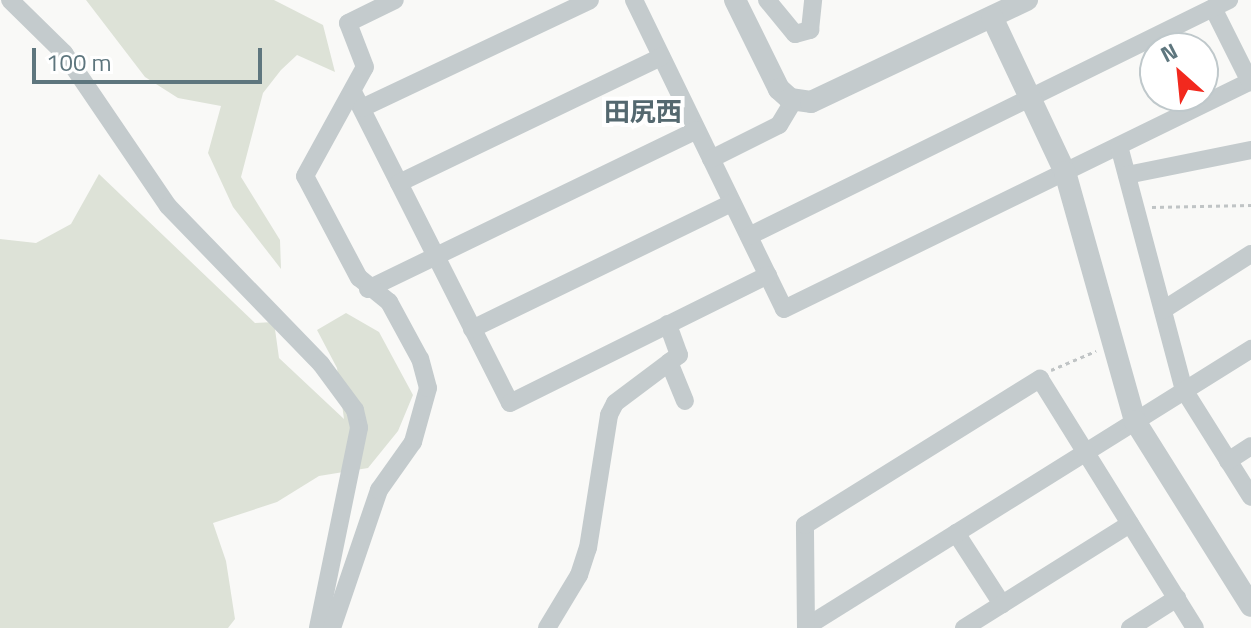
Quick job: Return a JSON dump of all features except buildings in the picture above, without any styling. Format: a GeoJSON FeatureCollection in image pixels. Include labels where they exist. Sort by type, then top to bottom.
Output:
{"type":"FeatureCollection","features":[{"type":"Feature","properties":{"kind":"street"},"geometry":{"type":"LineString","coordinates":[[10,0],[64,53],[168,206],[321,364],[355,410],[359,428],[318,628]]}},
{"type":"Feature","properties":{"kind":"street"},"geometry":{"type":"LineString","coordinates":[[332,628],[379,490],[413,442],[428,388],[420,359],[389,302],[368,289],[305,176],[358,100],[365,67],[348,23],[374,4],[395,0]]}},
{"type":"Feature","properties":{"kind":"street"},"geometry":{"type":"LineString","coordinates":[[358,100],[590,0]]}},
{"type":"Feature","properties":{"kind":"street"},"geometry":{"type":"LineString","coordinates":[[634,0],[784,309],[1250,81],[1221,4],[749,236]]}},
{"type":"Feature","properties":{"kind":"street"},"geometry":{"type":"LineString","coordinates":[[735,0],[777,85],[794,100],[830,96],[1027,0]]}},
{"type":"Feature","properties":{"kind":"street"},"geometry":{"type":"LineString","coordinates":[[767,0],[791,33],[805,34],[810,30],[813,0]]}},
{"type":"Feature","properties":{"kind":"street"},"geometry":{"type":"LineString","coordinates":[[992,17],[1065,172],[1135,421],[1251,606]]}},
{"type":"Feature","properties":{"kind":"street"},"geometry":{"type":"LineString","coordinates":[[399,183],[661,57]]}},
{"type":"Feature","properties":{"kind":"street"},"geometry":{"type":"LineString","coordinates":[[358,100],[510,403],[768,275]]}},
{"type":"Feature","properties":{"kind":"street"},"geometry":{"type":"LineString","coordinates":[[711,159],[779,125],[794,100]]}},
{"type":"Feature","properties":{"kind":"street"},"geometry":{"type":"LineString","coordinates":[[368,289],[697,130]]}},
{"type":"Feature","properties":{"kind":"street"},"geometry":{"type":"LineString","coordinates":[[1119,146],[1184,390],[1251,497]]}},
{"type":"Feature","properties":{"kind":"street"},"geometry":{"type":"LineString","coordinates":[[1127,175],[1251,150]]}},
{"type":"Feature","properties":{"kind":"street"},"geometry":{"type":"LineString","coordinates":[[472,329],[732,203]]}},
{"type":"Feature","properties":{"kind":"street"},"geometry":{"type":"LineString","coordinates":[[1163,310],[1251,254]]}},
{"type":"Feature","properties":{"kind":"street"},"geometry":{"type":"LineString","coordinates":[[547,628],[579,575],[588,548],[609,415],[615,403],[679,355],[680,347],[668,324]]}},
{"type":"Feature","properties":{"kind":"street"},"geometry":{"type":"LineString","coordinates":[[806,627],[1251,349]]}},
{"type":"Feature","properties":{"kind":"street"},"geometry":{"type":"LineString","coordinates":[[669,362],[685,401]]}},
{"type":"Feature","properties":{"kind":"street"},"geometry":{"type":"LineString","coordinates":[[806,627],[805,525],[1040,379],[1195,628]]}},
{"type":"Feature","properties":{"kind":"street"},"geometry":{"type":"LineString","coordinates":[[1228,461],[1251,446]]}},
{"type":"Feature","properties":{"kind":"street"},"geometry":{"type":"LineString","coordinates":[[964,628],[1130,524]]}},
{"type":"Feature","properties":{"kind":"street"},"geometry":{"type":"LineString","coordinates":[[956,533],[1002,604]]}},
{"type":"Feature","properties":{"kind":"street"},"geometry":{"type":"LineString","coordinates":[[1130,628],[1177,598]]}},
{"type":"Feature","properties":{"kind":"path"},"geometry":{"type":"LineString","coordinates":[[1136,208],[1251,205]]}},
{"type":"Feature","properties":{"kind":"path"},"geometry":{"type":"LineString","coordinates":[[1040,379],[1099,350]]}},
{"type":"Feature","properties":{"kind":"shaded area"},"geometry":{"type":"Polygon","coordinates":[[[86,0],[274,0],[323,25],[335,72],[297,55],[281,70],[263,93],[241,177],[280,240],[281,269],[233,207],[208,153],[221,106],[178,98],[145,77],[86,0]]]}},
{"type":"Feature","properties":{"kind":"shaded area"},"geometry":{"type":"Polygon","coordinates":[[[99,174],[255,323],[274,322],[279,358],[344,419],[337,368],[317,330],[346,313],[379,332],[413,395],[398,431],[368,468],[319,476],[277,502],[213,523],[226,561],[235,619],[228,628],[0,628],[0,239],[36,243],[71,224],[99,174]]]}},
{"type":"Feature","properties":{"kind":"district","name":"田尻西"},"geometry":{"type":"Point","coordinates":[643,112]}}]}
